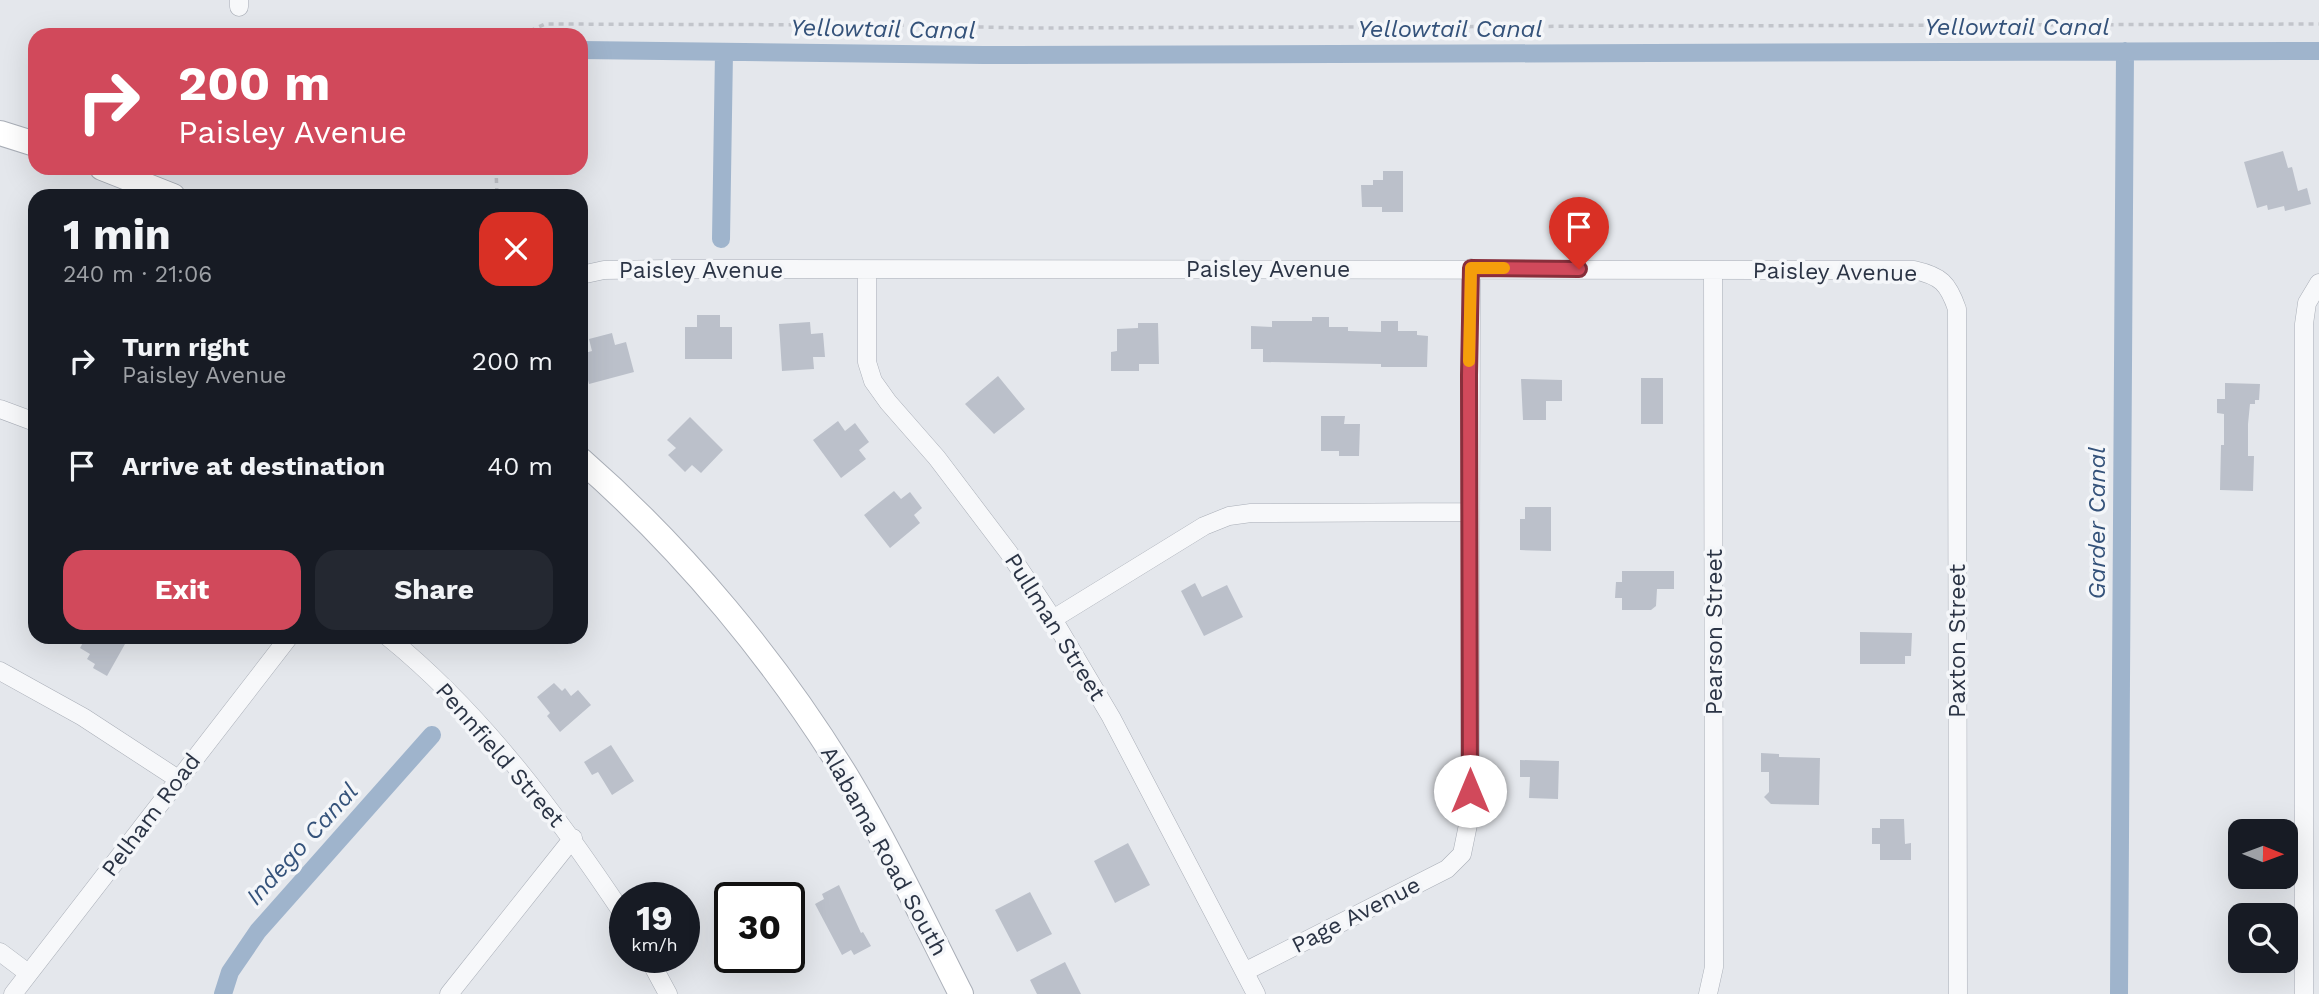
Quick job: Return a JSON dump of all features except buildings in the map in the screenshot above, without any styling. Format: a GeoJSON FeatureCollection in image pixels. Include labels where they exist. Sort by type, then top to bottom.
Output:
{"type":"FeatureCollection","features":[{"type":"Feature","properties":{"kind":"street"},"geometry":{"type":"LineString","coordinates":[[0,133],[28,142]]}},
{"type":"Feature","properties":{"kind":"street"},"geometry":{"type":"LineString","coordinates":[[120,175],[155,189]]}},
{"type":"Feature","properties":{"kind":"street"},"geometry":{"type":"LineString","coordinates":[[1054,619],[1204,526],[1229,516],[1251,513],[1470,512],[1471,268]]}},
{"type":"Feature","properties":{"kind":"street","name":"Paisley Avenue"},"geometry":{"type":"LineString","coordinates":[[588,273],[604,270],[1914,270],[1934,275],[1950,289]]}},
{"type":"Feature","properties":{"kind":"street","name":"Pullman Street"},"geometry":{"type":"LineString","coordinates":[[867,270],[867,362],[873,381],[937,458],[1001,542],[1054,619],[1111,717],[1256,994]]}},
{"type":"Feature","properties":{"kind":"street","name":"Pearson Street"},"geometry":{"type":"LineString","coordinates":[[1708,994],[1714,967],[1713,270]]}},
{"type":"Feature","properties":{"kind":"street"},"geometry":{"type":"LineString","coordinates":[[2304,994],[2311,754],[2311,511],[2304,324],[2307,303],[2317,284]]}},
{"type":"Feature","properties":{"kind":"street","name":"Paxton Street"},"geometry":{"type":"LineString","coordinates":[[1950,289],[1957,309],[1958,994]]}},
{"type":"Feature","properties":{"kind":"street"},"geometry":{"type":"LineString","coordinates":[[0,409],[28,419]]}},
{"type":"Feature","properties":{"kind":"street","name":"Alabama Road South"},"geometry":{"type":"LineString","coordinates":[[588,467],[643,519],[708,590],[768,663],[817,731],[880,834],[961,994]]}},
{"type":"Feature","properties":{"kind":"street","name":"Page Avenue"},"geometry":{"type":"LineString","coordinates":[[1246,971],[1447,869],[1462,854],[1470,816],[1470,512]]}},
{"type":"Feature","properties":{"kind":"street","name":"Pelham Road"},"geometry":{"type":"LineString","coordinates":[[13,994],[284,644]]}},
{"type":"Feature","properties":{"kind":"street","name":"Pennfield Street"},"geometry":{"type":"LineString","coordinates":[[395,644],[478,723],[529,781],[573,838],[609,892]]}},
{"type":"Feature","properties":{"kind":"street"},"geometry":{"type":"LineString","coordinates":[[0,671],[83,717],[178,779]]}},
{"type":"Feature","properties":{"kind":"street"},"geometry":{"type":"LineString","coordinates":[[449,994],[573,838]]}},
{"type":"Feature","properties":{"kind":"street"},"geometry":{"type":"LineString","coordinates":[[0,953],[28,973]]}},
{"type":"Feature","properties":{"kind":"street"},"geometry":{"type":"LineString","coordinates":[[657,973],[668,994]]}},
{"type":"Feature","properties":{"kind":"path"},"geometry":{"type":"LineString","coordinates":[[536,28],[545,24],[1026,28],[2319,24]]}},
{"type":"Feature","properties":{"kind":"waterway","name":"Yellowtail Canal"},"geometry":{"type":"LineString","coordinates":[[588,50],[983,55],[2319,51]]}},
{"type":"Feature","properties":{"kind":"waterway","name":"Garder Canal"},"geometry":{"type":"LineString","coordinates":[[2119,994],[2125,51]]}},
{"type":"Feature","properties":{"kind":"waterway"},"geometry":{"type":"LineString","coordinates":[[721,239],[724,52]]}},
{"type":"Feature","properties":{"kind":"waterway","name":"Indego Canal"},"geometry":{"type":"LineString","coordinates":[[223,994],[230,972],[258,931],[432,735]]}},
{"type":"Feature","properties":{"kind":"slow traffic"},"geometry":{"type":"LineString","coordinates":[[1469,361],[1471,268],[1504,268]]}},
{"type":"Feature","properties":{"kind":"route"},"geometry":{"type":"LineString","coordinates":[[1470,791],[1471,268],[1579,269]]}}]}
